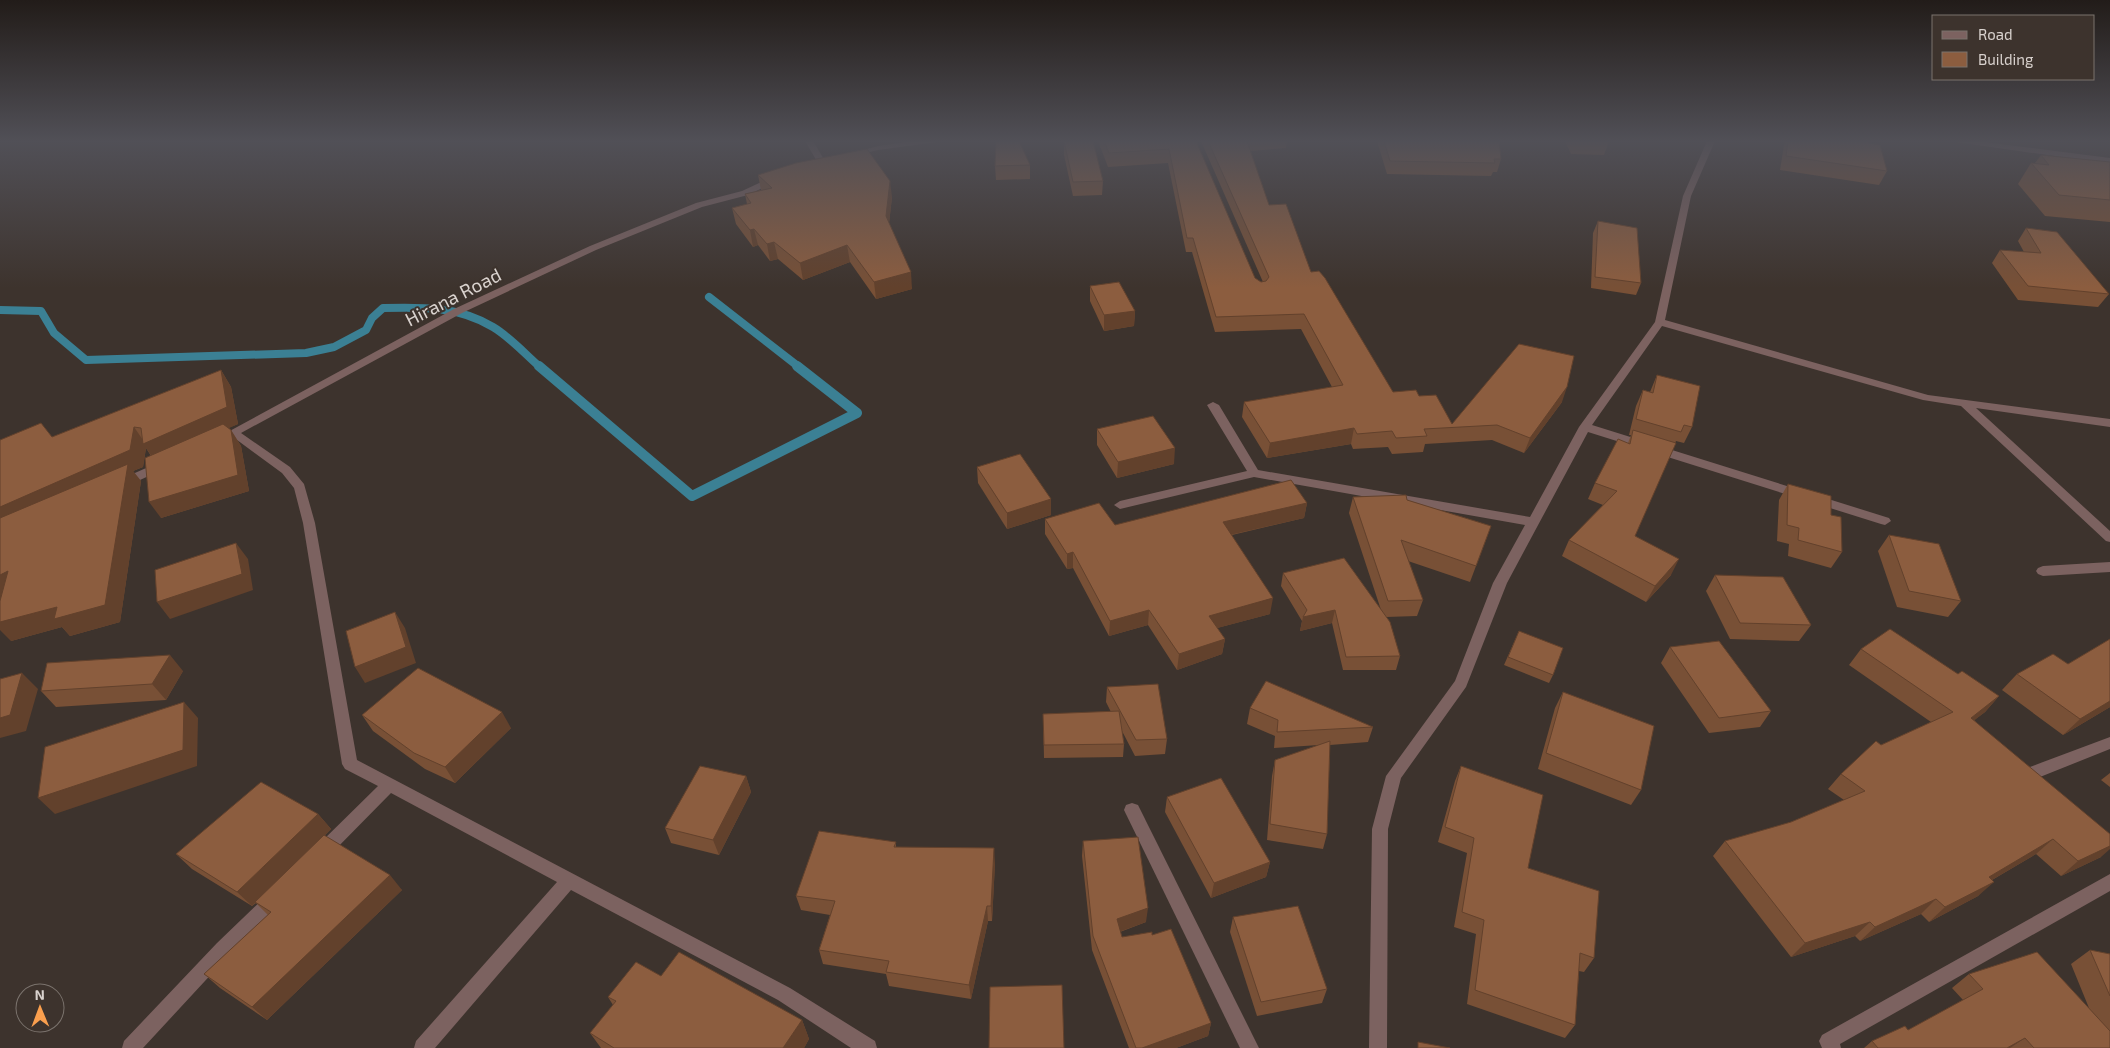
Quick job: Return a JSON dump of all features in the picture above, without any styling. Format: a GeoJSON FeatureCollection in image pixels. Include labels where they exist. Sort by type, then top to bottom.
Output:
{"type":"FeatureCollection","features":[{"type":"Feature","properties":{"kind":"street","name":"Hirana Road"},"geometry":{"type":"LineString","coordinates":[[207,445],[234,433],[458,311],[593,248],[699,205],[751,190]]}},
{"type":"Feature","properties":{"kind":"street"},"geometry":{"type":"LineString","coordinates":[[1378,1048],[1380,829],[1394,776],[1462,683],[1500,583],[1585,427],[1660,322],[1690,190]]}},
{"type":"Feature","properties":{"kind":"street"},"geometry":{"type":"LineString","coordinates":[[1660,322],[1927,398],[2110,423]]}},
{"type":"Feature","properties":{"kind":"street"},"geometry":{"type":"LineString","coordinates":[[1964,403],[2110,538]]}},
{"type":"Feature","properties":{"kind":"street"},"geometry":{"type":"LineString","coordinates":[[1213,404],[1254,473]]}},
{"type":"Feature","properties":{"kind":"street"},"geometry":{"type":"LineString","coordinates":[[1585,427],[1885,521]]}},
{"type":"Feature","properties":{"kind":"street"},"geometry":{"type":"LineString","coordinates":[[234,433],[286,470],[300,487],[309,523],[350,764],[784,994],[868,1048]]}},
{"type":"Feature","properties":{"kind":"street"},"geometry":{"type":"LineString","coordinates":[[117,485],[171,461]]}},
{"type":"Feature","properties":{"kind":"street"},"geometry":{"type":"LineString","coordinates":[[1120,505],[1254,473],[1533,522]]}},
{"type":"Feature","properties":{"kind":"street"},"geometry":{"type":"LineString","coordinates":[[2043,572],[2110,567]]}},
{"type":"Feature","properties":{"kind":"street"},"geometry":{"type":"LineString","coordinates":[[2038,788],[2024,776],[2110,743]]}},
{"type":"Feature","properties":{"kind":"street"},"geometry":{"type":"LineString","coordinates":[[313,860],[389,785]]}},
{"type":"Feature","properties":{"kind":"street"},"geometry":{"type":"LineString","coordinates":[[1132,810],[1250,1048]]}},
{"type":"Feature","properties":{"kind":"street"},"geometry":{"type":"LineString","coordinates":[[423,1048],[568,881]]}},
{"type":"Feature","properties":{"kind":"street"},"geometry":{"type":"LineString","coordinates":[[1832,1048],[1828,1041],[2110,882]]}},
{"type":"Feature","properties":{"kind":"street"},"geometry":{"type":"LineString","coordinates":[[131,1048],[223,949],[285,888]]}},
{"type":"Feature","properties":{"kind":"building"},"geometry":{"type":"Polygon","coordinates":[[[763,190],[889,190],[886,216],[911,272],[874,282],[847,245],[800,263],[774,242],[767,244],[754,229],[750,230],[732,208],[751,203],[745,194],[763,190]]]}},
{"type":"Feature","properties":{"kind":"building"},"geometry":{"type":"Polygon","coordinates":[[[1177,190],[1217,190],[1255,278],[1261,282],[1266,281],[1269,277],[1230,190],[1264,190],[1269,205],[1286,204],[1311,272],[1319,271],[1325,278],[1393,392],[1416,390],[1419,396],[1436,395],[1452,424],[1519,344],[1574,356],[1567,387],[1530,438],[1497,425],[1424,429],[1427,436],[1396,438],[1392,431],[1357,434],[1354,428],[1270,443],[1244,402],[1343,385],[1304,314],[1216,317],[1193,238],[1187,238],[1177,190]]]}},
{"type":"Feature","properties":{"kind":"building"},"geometry":{"type":"Polygon","coordinates":[[[2055,190],[2110,190],[2110,200],[2059,195],[2055,190]]]}},
{"type":"Feature","properties":{"kind":"building"},"geometry":{"type":"Polygon","coordinates":[[[1598,221],[1637,228],[1641,283],[1595,277],[1598,221]]]}},
{"type":"Feature","properties":{"kind":"building"},"geometry":{"type":"Polygon","coordinates":[[[2026,228],[2057,232],[2109,294],[2028,286],[2000,250],[2041,253],[2026,228]]]}},
{"type":"Feature","properties":{"kind":"building"},"geometry":{"type":"Polygon","coordinates":[[[1119,282],[1135,311],[1104,315],[1090,286],[1119,282]]]}},
{"type":"Feature","properties":{"kind":"building"},"geometry":{"type":"Polygon","coordinates":[[[221,370],[227,407],[143,444],[141,428],[134,427],[130,450],[0,507],[0,440],[41,423],[52,437],[221,370]]]}},
{"type":"Feature","properties":{"kind":"building"},"geometry":{"type":"Polygon","coordinates":[[[1657,375],[1700,386],[1692,427],[1684,425],[1681,432],[1636,419],[1643,390],[1653,393],[1657,375]]]}},
{"type":"Feature","properties":{"kind":"building"},"geometry":{"type":"Polygon","coordinates":[[[1153,416],[1175,448],[1118,462],[1097,429],[1153,416]]]}},
{"type":"Feature","properties":{"kind":"building"},"geometry":{"type":"Polygon","coordinates":[[[223,424],[231,430],[238,475],[149,502],[145,458],[223,424]]]}},
{"type":"Feature","properties":{"kind":"building"},"geometry":{"type":"Polygon","coordinates":[[[1633,430],[1676,443],[1635,536],[1679,559],[1655,586],[1569,540],[1617,491],[1595,483],[1618,439],[1630,444],[1633,430]]]}},
{"type":"Feature","properties":{"kind":"building"},"geometry":{"type":"Polygon","coordinates":[[[1020,454],[1051,499],[1007,513],[977,467],[1020,454]]]}},
{"type":"Feature","properties":{"kind":"building"},"geometry":{"type":"Polygon","coordinates":[[[128,464],[105,605],[54,619],[57,607],[0,622],[0,601],[8,571],[0,575],[0,518],[128,464]]]}},
{"type":"Feature","properties":{"kind":"building"},"geometry":{"type":"Polygon","coordinates":[[[1291,480],[1307,503],[1223,522],[1273,598],[1209,616],[1225,639],[1179,654],[1149,610],[1110,621],[1073,552],[1067,554],[1045,519],[1099,503],[1115,525],[1291,480]]]}},
{"type":"Feature","properties":{"kind":"building"},"geometry":{"type":"Polygon","coordinates":[[[1788,484],[1831,496],[1831,515],[1841,517],[1842,552],[1798,540],[1799,528],[1787,525],[1788,484]]]}},
{"type":"Feature","properties":{"kind":"building"},"geometry":{"type":"Polygon","coordinates":[[[1406,495],[1407,500],[1491,526],[1476,566],[1401,540],[1423,600],[1388,601],[1353,497],[1406,495]]]}},
{"type":"Feature","properties":{"kind":"building"},"geometry":{"type":"Polygon","coordinates":[[[1889,535],[1939,544],[1961,601],[1909,591],[1889,535]]]}},
{"type":"Feature","properties":{"kind":"building"},"geometry":{"type":"Polygon","coordinates":[[[236,543],[242,574],[157,602],[155,570],[236,543]]]}},
{"type":"Feature","properties":{"kind":"building"},"geometry":{"type":"Polygon","coordinates":[[[1344,558],[1390,622],[1400,656],[1346,657],[1335,610],[1303,617],[1307,610],[1283,573],[1344,558]]]}},
{"type":"Feature","properties":{"kind":"building"},"geometry":{"type":"Polygon","coordinates":[[[1715,575],[1783,577],[1811,625],[1740,623],[1715,575]]]}},
{"type":"Feature","properties":{"kind":"building"},"geometry":{"type":"Polygon","coordinates":[[[395,612],[406,647],[355,667],[346,631],[395,612]]]}},
{"type":"Feature","properties":{"kind":"building"},"geometry":{"type":"Polygon","coordinates":[[[1890,629],[1958,674],[1962,671],[1999,696],[1971,718],[2110,834],[2110,846],[2078,861],[2053,839],[1989,877],[1994,882],[1945,907],[1936,899],[1875,927],[1870,922],[1805,943],[1725,841],[1791,822],[1865,791],[1841,774],[1876,741],[1881,745],[1953,712],[1861,649],[1890,629]]]}},
{"type":"Feature","properties":{"kind":"building"},"geometry":{"type":"Polygon","coordinates":[[[1519,631],[1563,648],[1553,675],[1508,657],[1519,631]]]}},
{"type":"Feature","properties":{"kind":"building"},"geometry":{"type":"Polygon","coordinates":[[[2110,639],[2110,701],[2080,719],[2017,674],[2053,654],[2068,664],[2110,639]]]}},
{"type":"Feature","properties":{"kind":"building"},"geometry":{"type":"Polygon","coordinates":[[[1719,641],[1771,711],[1719,718],[1670,647],[1719,641]]]}},
{"type":"Feature","properties":{"kind":"building"},"geometry":{"type":"Polygon","coordinates":[[[170,655],[152,684],[41,691],[47,663],[170,655]]]}},
{"type":"Feature","properties":{"kind":"building"},"geometry":{"type":"Polygon","coordinates":[[[418,668],[502,712],[445,767],[414,753],[362,715],[418,668]]]}},
{"type":"Feature","properties":{"kind":"building"},"geometry":{"type":"Polygon","coordinates":[[[22,673],[10,715],[0,718],[0,679],[22,673]]]}},
{"type":"Feature","properties":{"kind":"building"},"geometry":{"type":"Polygon","coordinates":[[[1266,681],[1373,727],[1277,732],[1278,720],[1250,708],[1266,681]]]}},
{"type":"Feature","properties":{"kind":"building"},"geometry":{"type":"Polygon","coordinates":[[[1158,684],[1167,739],[1136,740],[1107,687],[1158,684]]]}},
{"type":"Feature","properties":{"kind":"building"},"geometry":{"type":"Polygon","coordinates":[[[1563,692],[1654,726],[1641,790],[1546,753],[1563,692]]]}},
{"type":"Feature","properties":{"kind":"building"},"geometry":{"type":"Polygon","coordinates":[[[184,702],[183,750],[38,798],[45,747],[184,702]]]}},
{"type":"Feature","properties":{"kind":"building"},"geometry":{"type":"Polygon","coordinates":[[[1119,711],[1124,744],[1044,745],[1043,714],[1119,711]]]}},
{"type":"Feature","properties":{"kind":"building"},"geometry":{"type":"Polygon","coordinates":[[[1330,741],[1327,834],[1270,824],[1275,760],[1330,741]]]}},
{"type":"Feature","properties":{"kind":"building"},"geometry":{"type":"Polygon","coordinates":[[[700,766],[746,776],[713,840],[665,828],[700,766]]]}},
{"type":"Feature","properties":{"kind":"building"},"geometry":{"type":"Polygon","coordinates":[[[1461,766],[1543,795],[1528,868],[1599,891],[1594,958],[1580,953],[1575,1025],[1475,990],[1484,920],[1462,912],[1474,838],[1445,827],[1461,766]]]}},
{"type":"Feature","properties":{"kind":"building"},"geometry":{"type":"Polygon","coordinates":[[[1221,778],[1270,862],[1214,883],[1167,797],[1221,778]]]}},
{"type":"Feature","properties":{"kind":"building"},"geometry":{"type":"Polygon","coordinates":[[[261,782],[318,814],[237,892],[176,854],[261,782]]]}},
{"type":"Feature","properties":{"kind":"building"},"geometry":{"type":"Polygon","coordinates":[[[819,831],[896,842],[894,847],[994,848],[991,906],[987,906],[969,985],[886,972],[889,961],[819,950],[835,901],[796,896],[819,831]]]}},
{"type":"Feature","properties":{"kind":"building"},"geometry":{"type":"Polygon","coordinates":[[[324,835],[390,875],[252,1007],[204,974],[271,912],[255,902],[324,835]]]}},
{"type":"Feature","properties":{"kind":"building"},"geometry":{"type":"Polygon","coordinates":[[[1138,837],[1148,908],[1117,919],[1122,937],[1152,932],[1152,935],[1171,929],[1211,1023],[1142,1048],[1136,1048],[1093,936],[1083,841],[1138,837]]]}},
{"type":"Feature","properties":{"kind":"building"},"geometry":{"type":"Polygon","coordinates":[[[1298,906],[1327,989],[1261,1002],[1233,917],[1298,906]]]}},
{"type":"Feature","properties":{"kind":"building"},"geometry":{"type":"Polygon","coordinates":[[[2090,950],[2110,954],[2110,996],[2090,950]]]}},
{"type":"Feature","properties":{"kind":"building"},"geometry":{"type":"Polygon","coordinates":[[[679,952],[802,1020],[783,1048],[614,1048],[590,1033],[616,1001],[608,997],[636,962],[661,976],[679,952]]]}},
{"type":"Feature","properties":{"kind":"building"},"geometry":{"type":"Polygon","coordinates":[[[2037,952],[2110,1031],[2110,1048],[2034,1048],[2025,1038],[2007,1048],[1878,1048],[1872,1041],[1905,1026],[1908,1030],[1983,989],[1969,974],[2037,952]]]}},
{"type":"Feature","properties":{"kind":"building"},"geometry":{"type":"Polygon","coordinates":[[[1062,985],[1064,1048],[989,1048],[990,987],[1062,985]]]}},
{"type":"Feature","properties":{"kind":"building"},"geometry":{"type":"Polygon","coordinates":[[[1418,1042],[1450,1048],[1418,1048],[1418,1042]]]}},
{"type":"Feature","properties":{"kind":"waterway"},"geometry":{"type":"LineString","coordinates":[[709,297],[799,367]]}},
{"type":"Feature","properties":{"kind":"waterway"},"geometry":{"type":"LineString","coordinates":[[0,310],[41,311],[54,333],[86,360],[306,353],[334,347],[366,330],[372,318],[383,308],[439,309],[467,315],[493,327],[540,367]]}},
{"type":"Feature","properties":{"kind":"waterway"},"geometry":{"type":"LineString","coordinates":[[539,366],[692,496],[857,413],[797,366]]}}]}
